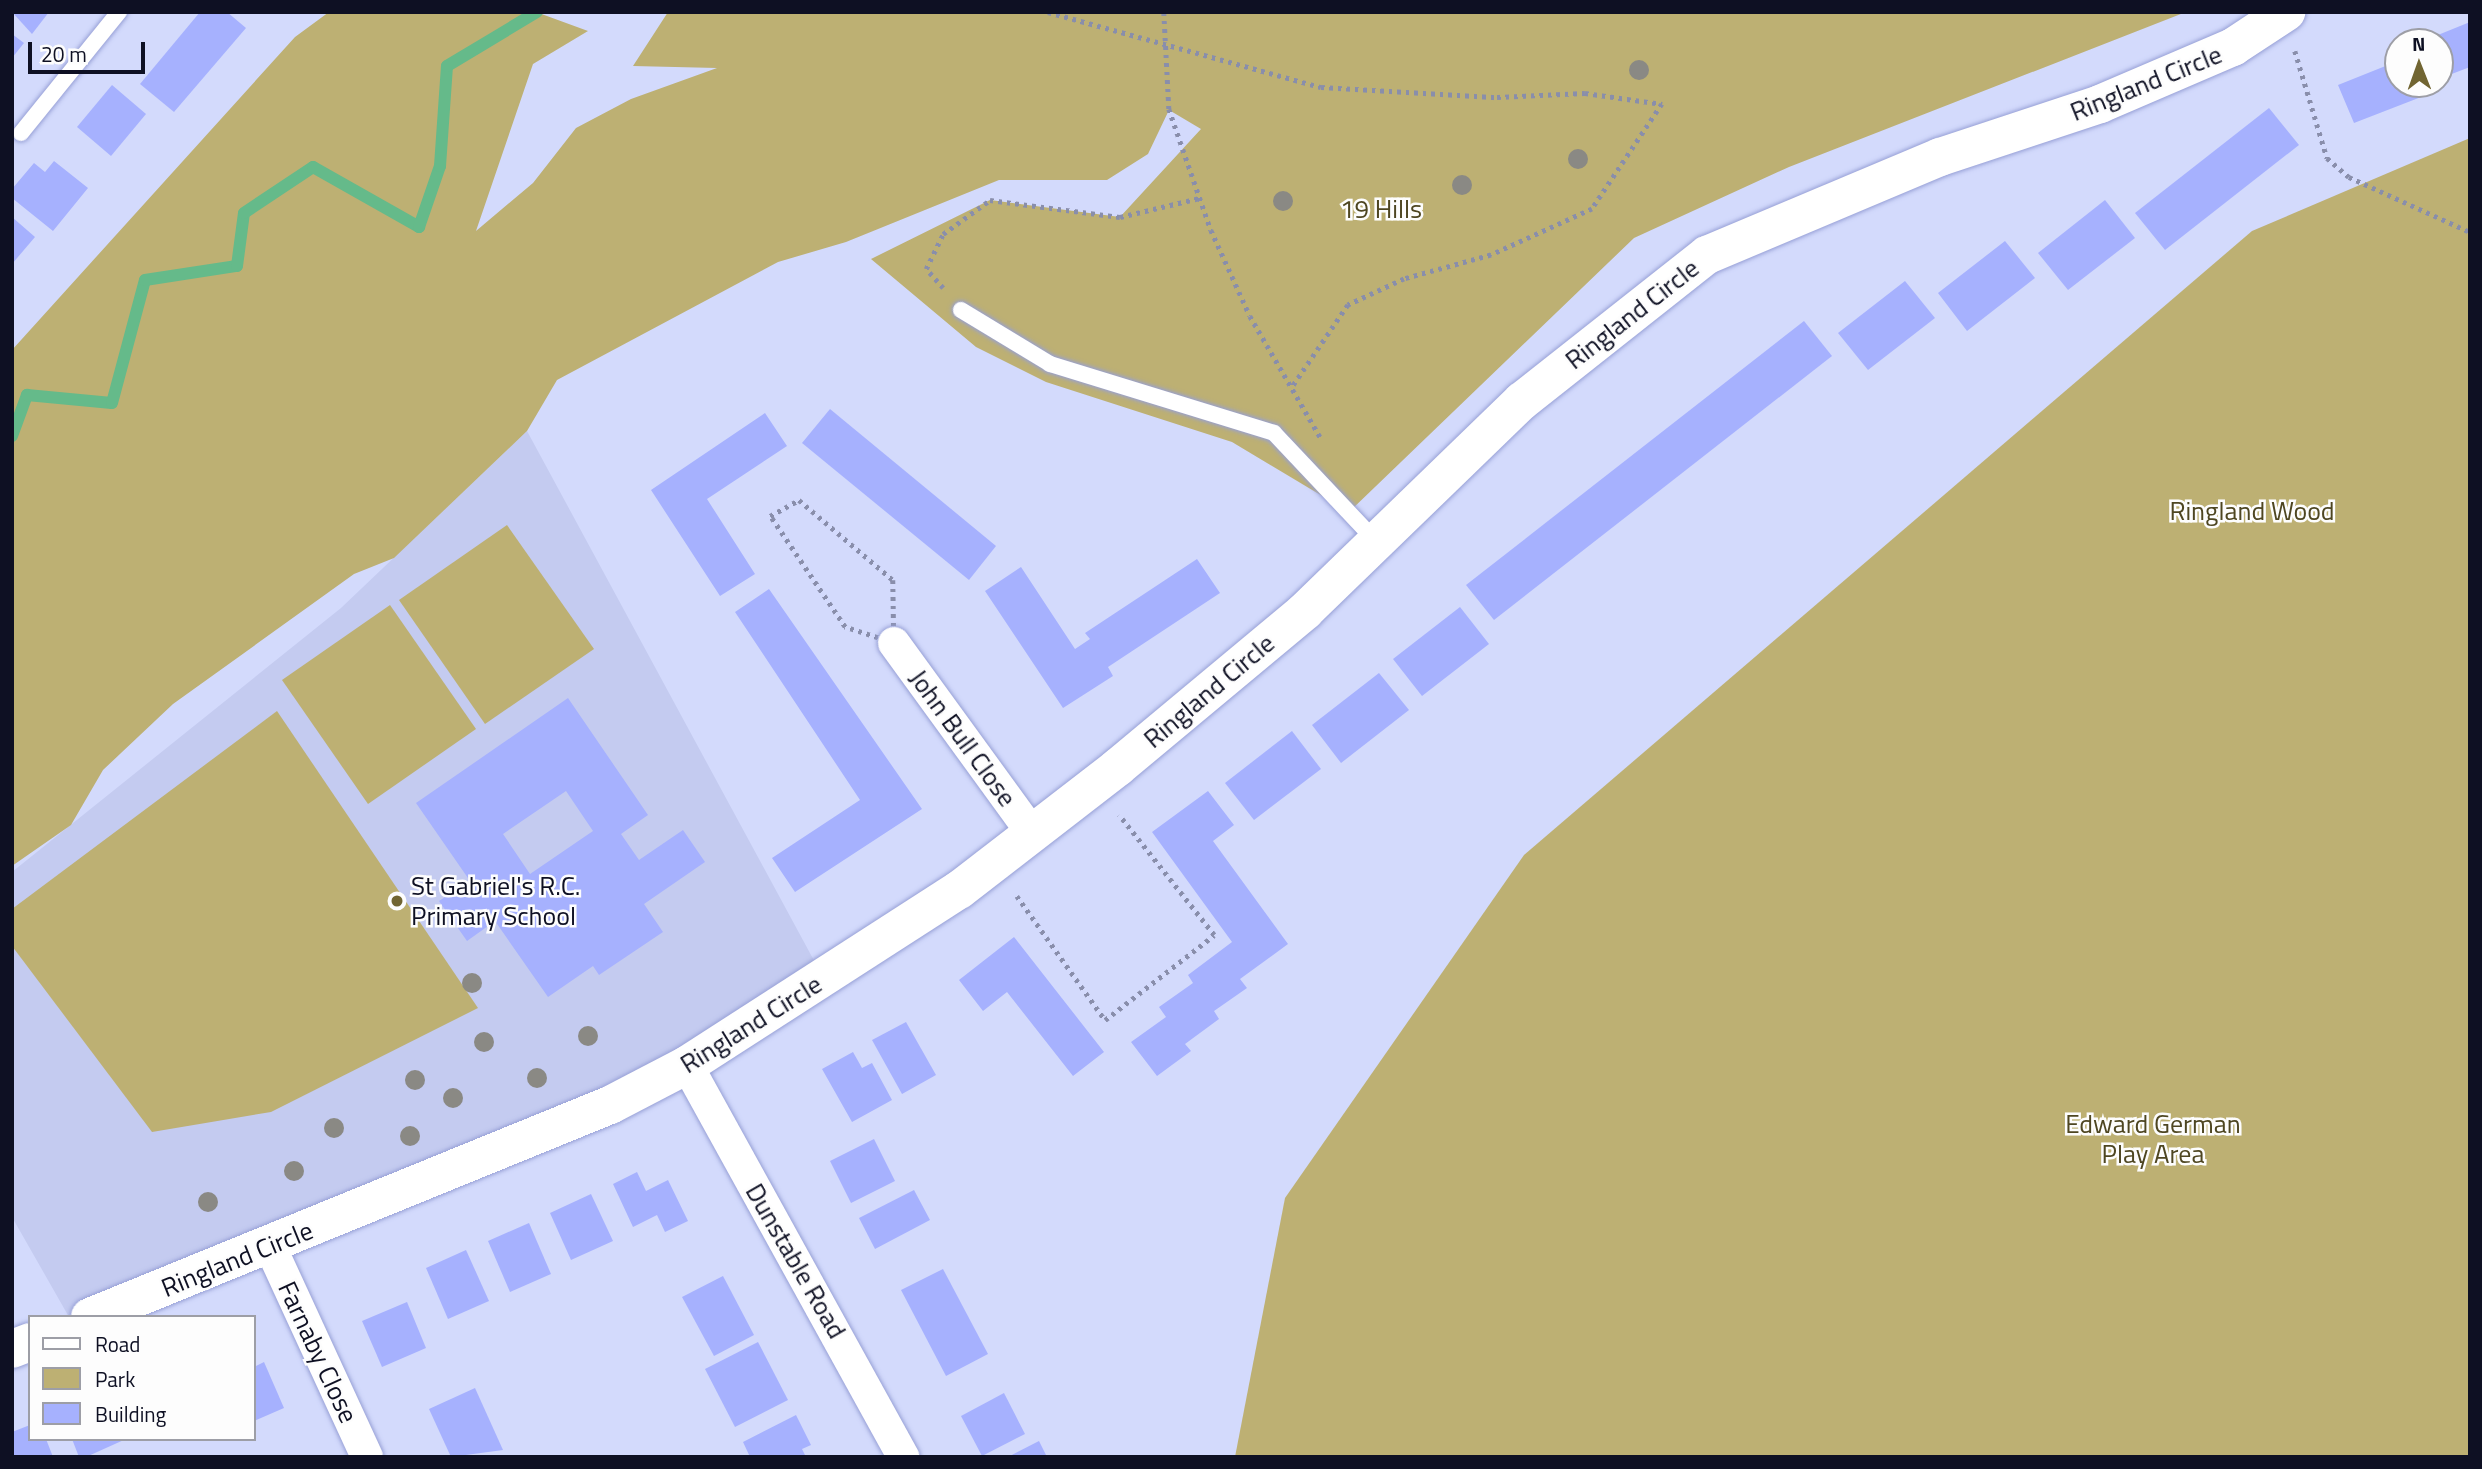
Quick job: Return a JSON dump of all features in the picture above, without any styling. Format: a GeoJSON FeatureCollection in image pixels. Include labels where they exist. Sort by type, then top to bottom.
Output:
{"type":"FeatureCollection","features":[{"type":"Feature","properties":{"kind":"street","name":"Ringland Circle"},"geometry":{"type":"LineString","coordinates":[[95,1315],[270,1246],[610,1105],[687,1065],[994,864],[1095,785],[1305,611],[1375,540],[1522,401],[1707,255],[1940,157],[2112,99],[2233,47],[2286,12]]}},
{"type":"Feature","properties":{"kind":"street","name":"John Bull Close"},"geometry":{"type":"LineString","coordinates":[[894,643],[1033,834]]}},
{"type":"Feature","properties":{"kind":"street","name":"Dunstable Road"},"geometry":{"type":"LineString","coordinates":[[687,1065],[904,1457]]}},
{"type":"Feature","properties":{"kind":"street","name":"Farnaby Close"},"geometry":{"type":"LineString","coordinates":[[270,1246],[367,1457]]}},
{"type":"Feature","properties":{"kind":"lane"},"geometry":{"type":"LineString","coordinates":[[21,133],[118,12]]}},
{"type":"Feature","properties":{"kind":"lane"},"geometry":{"type":"LineString","coordinates":[[961,310],[1050,364],[1274,433],[1375,540]]}},
{"type":"Feature","properties":{"kind":"path"},"geometry":{"type":"LineString","coordinates":[[1048,12],[1166,48],[1321,87],[1497,97],[1585,93],[1662,104],[1592,209],[1491,255],[1404,279],[1348,305],[1293,386]]}},
{"type":"Feature","properties":{"kind":"path"},"geometry":{"type":"LineString","coordinates":[[1164,12],[1169,109],[1200,198],[1250,316],[1321,433],[1328,490]]}},
{"type":"Feature","properties":{"kind":"path"},"geometry":{"type":"LineString","coordinates":[[2302,80],[2327,158],[2349,177],[2470,232]]}},
{"type":"Feature","properties":{"kind":"path"},"geometry":{"type":"LineString","coordinates":[[961,310],[926,270],[943,234],[990,200],[1120,217],[1200,198]]}},
{"type":"Feature","properties":{"kind":"path"},"geometry":{"type":"LineString","coordinates":[[799,500],[893,580],[894,643],[845,627],[770,516],[799,500]]}},
{"type":"Feature","properties":{"kind":"path"},"geometry":{"type":"LineString","coordinates":[[994,864],[1105,1020],[1203,944],[1214,935],[1095,785]]}},
{"type":"Feature","properties":{"kind":"shaded area","name":"St Gabriel's R.C. Primary School"},"geometry":{"type":"Polygon","coordinates":[[[527,431],[824,979],[687,1065],[95,1315],[68,1315],[12,1217],[12,872],[341,608],[527,431]]]}},
{"type":"Feature","properties":{"kind":"green space","name":"19 Hills"},"geometry":{"type":"Polygon","coordinates":[[[329,12],[536,12],[588,31],[533,64],[476,231],[533,183],[576,128],[631,99],[717,68],[633,66],[668,12],[2186,12],[1789,167],[1634,238],[1349,512],[1232,442],[1046,382],[976,347],[871,259],[990,200],[1120,217],[1201,129],[1169,110],[1148,154],[1107,180],[999,180],[846,242],[778,262],[557,380],[527,431],[394,558],[354,574],[173,704],[103,770],[71,825],[12,866],[12,350],[295,37],[329,12]]]}},
{"type":"Feature","properties":{"kind":"green space"},"geometry":{"type":"Polygon","coordinates":[[[2470,138],[2470,1457],[1235,1457],[1285,1198],[1524,855],[2252,231],[2470,138]]]}},
{"type":"Feature","properties":{"kind":"green space"},"geometry":{"type":"Polygon","coordinates":[[[507,525],[594,649],[485,724],[399,600],[507,525]]]}},
{"type":"Feature","properties":{"kind":"green space"},"geometry":{"type":"Polygon","coordinates":[[[390,605],[476,729],[368,804],[282,680],[390,605]]]}},
{"type":"Feature","properties":{"kind":"green space"},"geometry":{"type":"Polygon","coordinates":[[[277,711],[478,1008],[271,1112],[152,1132],[12,946],[12,909],[277,711]]]}},
{"type":"Feature","properties":{"kind":"building"},"geometry":{"type":"Polygon","coordinates":[[[12,12],[49,12],[32,34],[12,12]]]}},
{"type":"Feature","properties":{"kind":"building"},"geometry":{"type":"Polygon","coordinates":[[[200,12],[227,12],[246,28],[174,112],[140,84],[200,12]]]}},
{"type":"Feature","properties":{"kind":"building"},"geometry":{"type":"Polygon","coordinates":[[[2470,22],[2470,67],[2454,73],[2454,28],[2470,22]]]}},
{"type":"Feature","properties":{"kind":"building"},"geometry":{"type":"Polygon","coordinates":[[[12,34],[24,43],[12,58],[12,34]]]}},
{"type":"Feature","properties":{"kind":"building"},"geometry":{"type":"Polygon","coordinates":[[[2384,67],[2384,98],[2419,98],[2354,123],[2338,85],[2384,67]]]}},
{"type":"Feature","properties":{"kind":"building"},"geometry":{"type":"Polygon","coordinates":[[[112,85],[146,114],[111,156],[77,127],[112,85]]]}},
{"type":"Feature","properties":{"kind":"building"},"geometry":{"type":"Polygon","coordinates":[[[2269,108],[2299,145],[2165,250],[2135,213],[2269,108]]]}},
{"type":"Feature","properties":{"kind":"building"},"geometry":{"type":"Polygon","coordinates":[[[54,161],[88,188],[53,231],[12,198],[12,189],[34,163],[45,172],[54,161]]]}},
{"type":"Feature","properties":{"kind":"building"},"geometry":{"type":"Polygon","coordinates":[[[2105,200],[2135,238],[2068,290],[2038,253],[2105,200]]]}},
{"type":"Feature","properties":{"kind":"building"},"geometry":{"type":"Polygon","coordinates":[[[12,217],[35,237],[12,264],[12,217]]]}},
{"type":"Feature","properties":{"kind":"building"},"geometry":{"type":"Polygon","coordinates":[[[2005,241],[2035,278],[1967,331],[1938,293],[2005,241]]]}},
{"type":"Feature","properties":{"kind":"building"},"geometry":{"type":"Polygon","coordinates":[[[1905,281],[1935,318],[1868,370],[1838,333],[1905,281]]]}},
{"type":"Feature","properties":{"kind":"building"},"geometry":{"type":"Polygon","coordinates":[[[1804,321],[1832,356],[1494,620],[1466,585],[1804,321]]]}},
{"type":"Feature","properties":{"kind":"building"},"geometry":{"type":"Polygon","coordinates":[[[830,409],[996,546],[969,580],[802,443],[830,409]]]}},
{"type":"Feature","properties":{"kind":"building"},"geometry":{"type":"Polygon","coordinates":[[[765,413],[787,446],[707,499],[755,574],[720,596],[651,490],[765,413]]]}},
{"type":"Feature","properties":{"kind":"building"},"geometry":{"type":"Polygon","coordinates":[[[1197,559],[1220,593],[1108,667],[1113,676],[1063,708],[985,591],[1021,567],[1075,649],[1090,639],[1085,633],[1197,559]]]}},
{"type":"Feature","properties":{"kind":"building"},"geometry":{"type":"Polygon","coordinates":[[[769,589],[922,809],[795,892],[772,858],[860,800],[735,612],[769,589]]]}},
{"type":"Feature","properties":{"kind":"building"},"geometry":{"type":"Polygon","coordinates":[[[1460,607],[1489,644],[1422,696],[1393,659],[1460,607]]]}},
{"type":"Feature","properties":{"kind":"building"},"geometry":{"type":"Polygon","coordinates":[[[1379,673],[1409,710],[1341,763],[1312,725],[1379,673]]]}},
{"type":"Feature","properties":{"kind":"building"},"geometry":{"type":"Polygon","coordinates":[[[568,698],[648,815],[621,834],[639,860],[683,830],[705,862],[644,904],[663,932],[599,975],[593,966],[548,997],[495,921],[467,941],[439,901],[470,881],[416,803],[568,698]],[[566,791],[503,834],[530,874],[593,831],[566,791]]]}},
{"type":"Feature","properties":{"kind":"building"},"geometry":{"type":"Polygon","coordinates":[[[1292,731],[1321,769],[1254,820],[1225,783],[1292,731]]]}},
{"type":"Feature","properties":{"kind":"building"},"geometry":{"type":"Polygon","coordinates":[[[1208,791],[1234,825],[1213,841],[1288,944],[1240,979],[1247,988],[1214,1011],[1219,1019],[1185,1044],[1191,1051],[1157,1076],[1131,1042],[1166,1017],[1159,1007],[1193,983],[1188,975],[1232,942],[1152,832],[1208,791]]]}},
{"type":"Feature","properties":{"kind":"building"},"geometry":{"type":"Polygon","coordinates":[[[1014,937],[1104,1052],[1073,1076],[1007,992],[983,1011],[959,980],[1014,937]]]}},
{"type":"Feature","properties":{"kind":"building"},"geometry":{"type":"Polygon","coordinates":[[[906,1022],[936,1075],[902,1094],[872,1040],[906,1022]]]}},
{"type":"Feature","properties":{"kind":"building"},"geometry":{"type":"Polygon","coordinates":[[[853,1052],[862,1068],[872,1063],[892,1100],[852,1122],[822,1069],[853,1052]]]}},
{"type":"Feature","properties":{"kind":"building"},"geometry":{"type":"Polygon","coordinates":[[[874,1139],[895,1181],[851,1203],[830,1161],[874,1139]]]}},
{"type":"Feature","properties":{"kind":"building"},"geometry":{"type":"Polygon","coordinates":[[[637,1172],[646,1191],[668,1180],[688,1221],[665,1232],[657,1215],[633,1227],[613,1184],[637,1172]]]}},
{"type":"Feature","properties":{"kind":"building"},"geometry":{"type":"Polygon","coordinates":[[[914,1190],[930,1220],[875,1249],[859,1218],[914,1190]]]}},
{"type":"Feature","properties":{"kind":"building"},"geometry":{"type":"Polygon","coordinates":[[[591,1194],[613,1241],[571,1260],[550,1213],[591,1194]]]}},
{"type":"Feature","properties":{"kind":"building"},"geometry":{"type":"Polygon","coordinates":[[[529,1223],[551,1274],[510,1292],[488,1241],[529,1223]]]}},
{"type":"Feature","properties":{"kind":"building"},"geometry":{"type":"Polygon","coordinates":[[[466,1250],[489,1301],[448,1319],[426,1268],[466,1250]]]}},
{"type":"Feature","properties":{"kind":"building"},"geometry":{"type":"Polygon","coordinates":[[[943,1269],[988,1354],[946,1376],[901,1290],[943,1269]]]}},
{"type":"Feature","properties":{"kind":"building"},"geometry":{"type":"Polygon","coordinates":[[[723,1276],[754,1335],[714,1356],[682,1297],[723,1276]]]}},
{"type":"Feature","properties":{"kind":"building"},"geometry":{"type":"Polygon","coordinates":[[[407,1302],[426,1348],[382,1367],[362,1321],[407,1302]]]}},
{"type":"Feature","properties":{"kind":"building"},"geometry":{"type":"Polygon","coordinates":[[[758,1342],[788,1400],[735,1427],[705,1369],[758,1342]]]}},
{"type":"Feature","properties":{"kind":"building"},"geometry":{"type":"Polygon","coordinates":[[[264,1362],[284,1408],[256,1420],[256,1366],[264,1362]]]}},
{"type":"Feature","properties":{"kind":"building"},"geometry":{"type":"Polygon","coordinates":[[[475,1388],[503,1450],[451,1457],[429,1409],[475,1388]]]}},
{"type":"Feature","properties":{"kind":"building"},"geometry":{"type":"Polygon","coordinates":[[[1004,1393],[1025,1434],[982,1456],[961,1416],[1004,1393]]]}},
{"type":"Feature","properties":{"kind":"building"},"geometry":{"type":"Polygon","coordinates":[[[796,1415],[811,1445],[802,1449],[806,1457],[750,1457],[743,1442],[796,1415]]]}},
{"type":"Feature","properties":{"kind":"building"},"geometry":{"type":"Polygon","coordinates":[[[28,1426],[28,1441],[47,1441],[53,1457],[12,1457],[12,1432],[28,1426]]]}},
{"type":"Feature","properties":{"kind":"building"},"geometry":{"type":"Polygon","coordinates":[[[73,1441],[122,1441],[86,1457],[79,1457],[73,1441]]]}},
{"type":"Feature","properties":{"kind":"building"},"geometry":{"type":"Polygon","coordinates":[[[1039,1441],[1047,1457],[1008,1457],[1039,1441]]]}},
{"type":"Feature","properties":{"kind":"waterway"},"geometry":{"type":"LineString","coordinates":[[12,436],[27,395],[112,403],[145,280],[237,266],[244,213],[313,167],[419,227],[440,166],[447,66],[537,12]]}},
{"type":"Feature","properties":{"kind":"place","name":"St Gabriel's R.C. Primary School"},"geometry":{"type":"Point","coordinates":[397,901]}},
{"type":"Feature","properties":{"kind":"park label","name":"Ringland Wood"},"geometry":{"type":"Point","coordinates":[2252,511]}},
{"type":"Feature","properties":{"kind":"park label","name":"Edward German Play Area"},"geometry":{"type":"Point","coordinates":[2153,1139]}}]}
